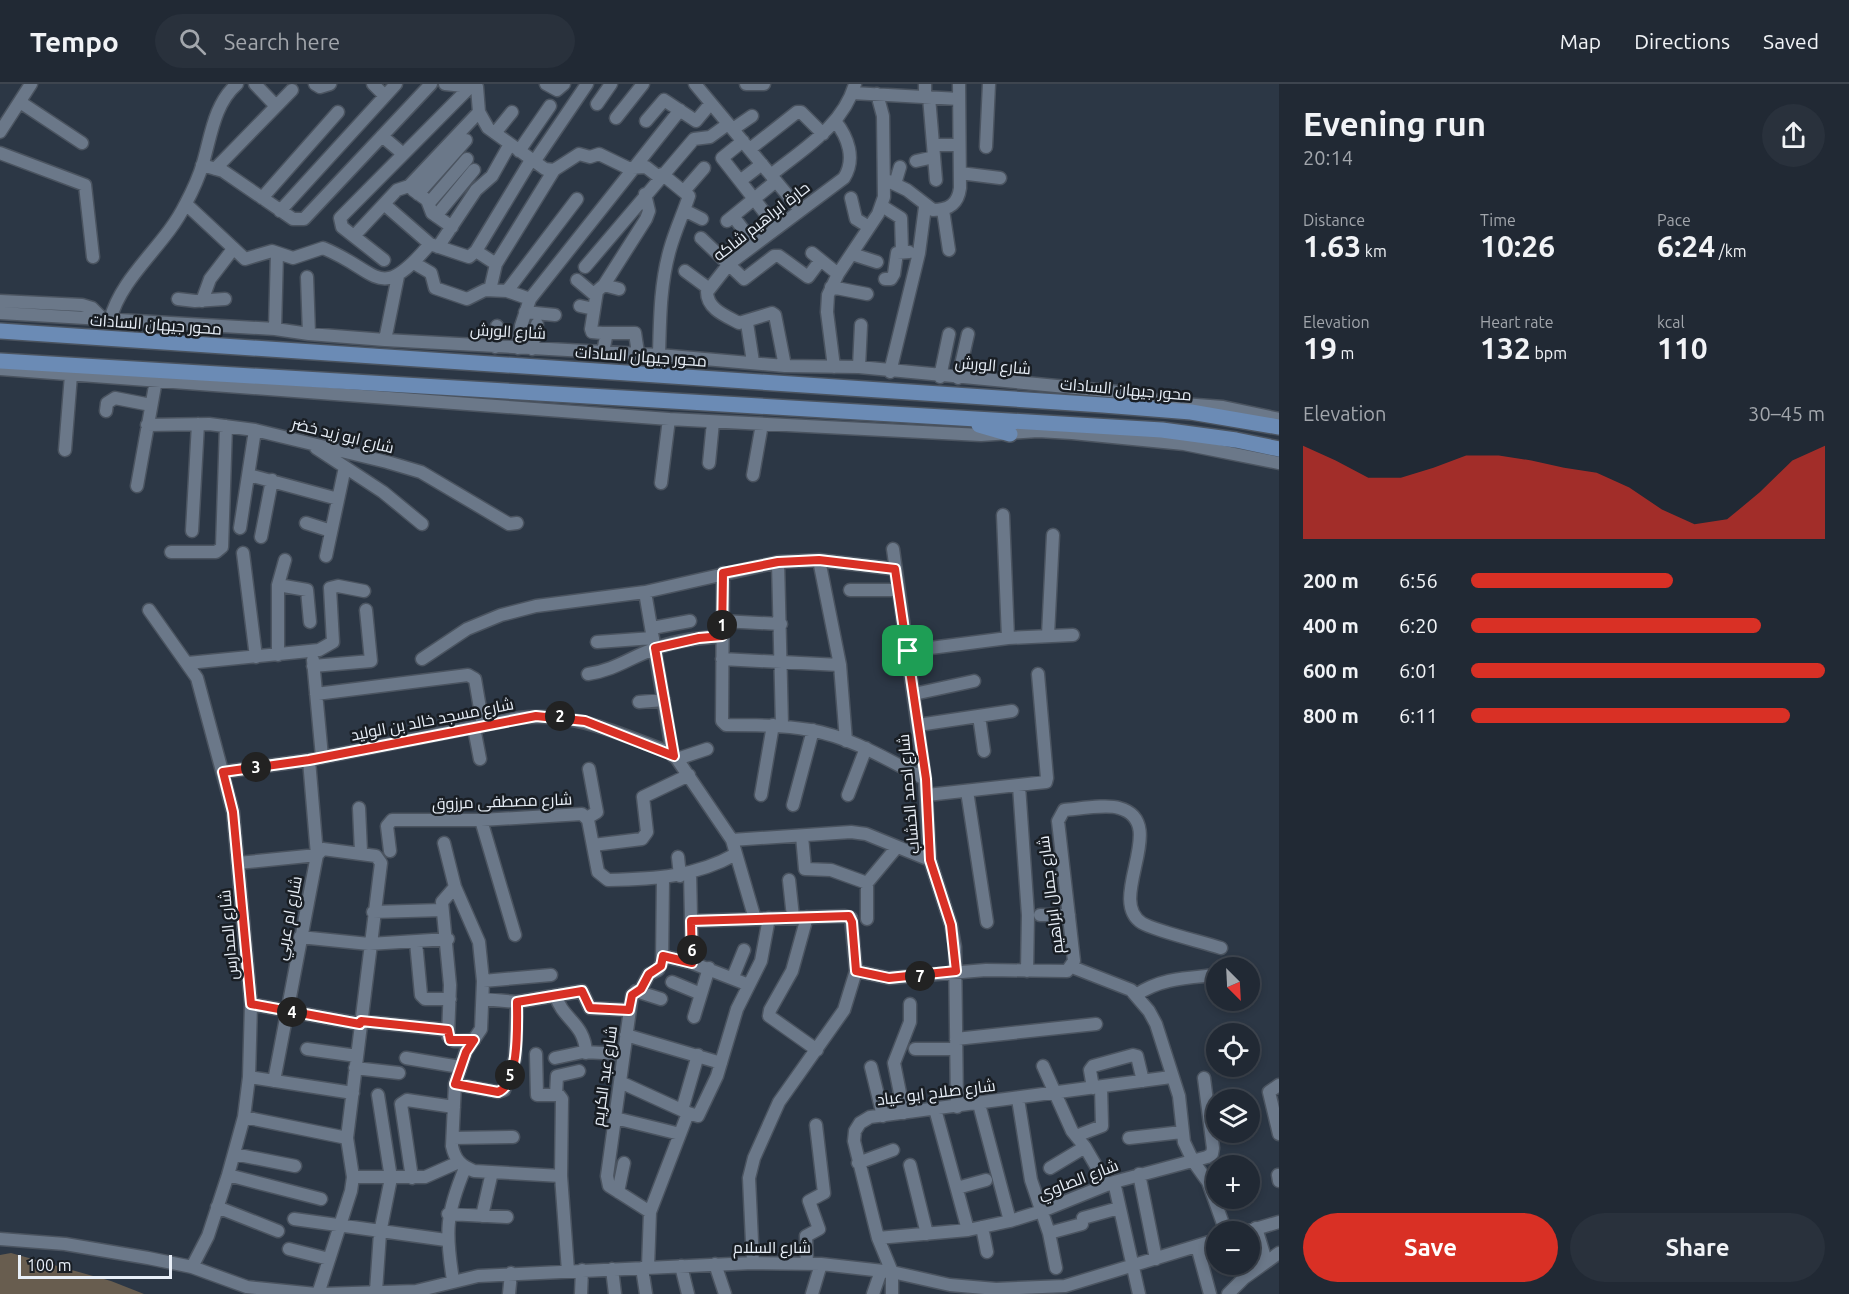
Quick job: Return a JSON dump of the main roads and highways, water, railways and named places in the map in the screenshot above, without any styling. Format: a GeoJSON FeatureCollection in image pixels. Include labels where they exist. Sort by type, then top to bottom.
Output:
{"type":"FeatureCollection","features":[{"type":"Feature","properties":{"kind":"main road","name":"محور جيهان السادات"},"geometry":{"type":"LineString","coordinates":[[0,332],[1103,405],[1202,413],[1279,427]]}},
{"type":"Feature","properties":{"kind":"main road"},"geometry":{"type":"LineString","coordinates":[[0,361],[1162,430],[1236,440],[1279,449]]}},
{"type":"Feature","properties":{"kind":"main road"},"geometry":{"type":"LineString","coordinates":[[950,417],[1010,434]]}}]}
